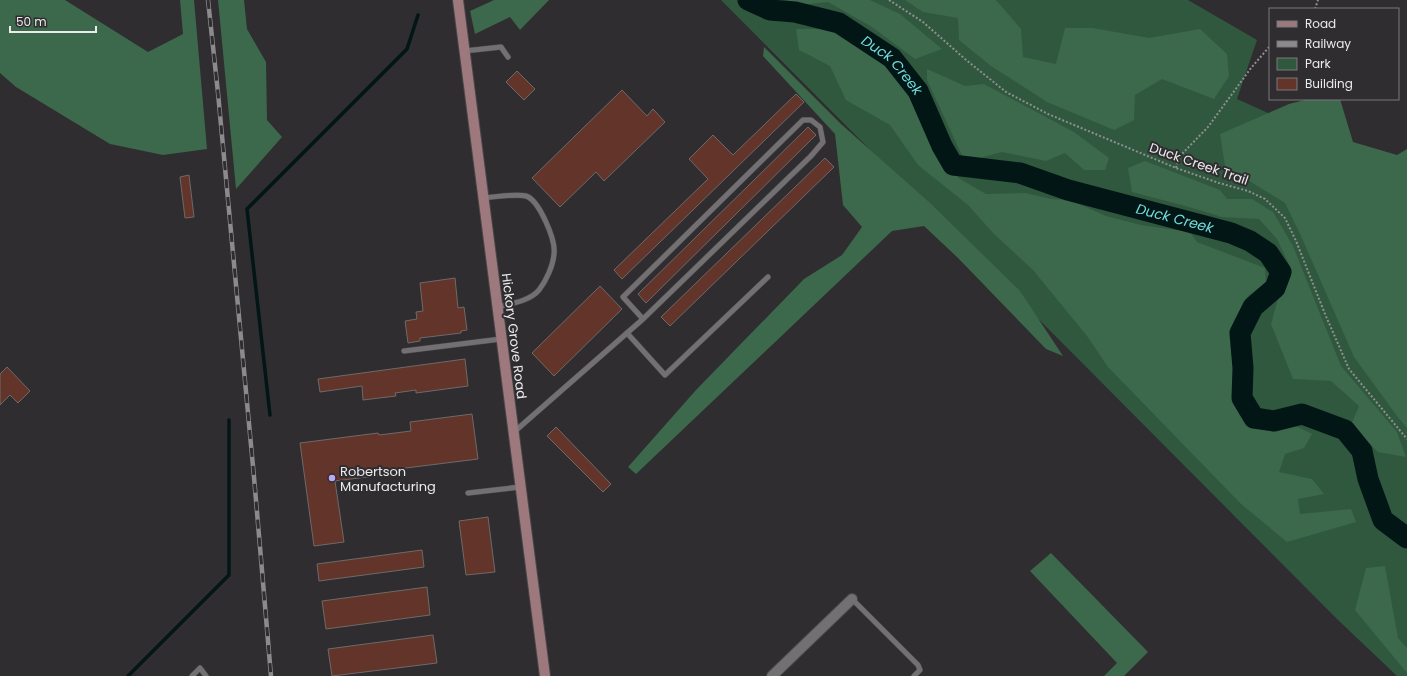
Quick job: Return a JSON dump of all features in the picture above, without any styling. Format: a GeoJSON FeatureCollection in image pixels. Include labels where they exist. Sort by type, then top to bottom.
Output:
{"type":"FeatureCollection","features":[{"type":"Feature","properties":{"kind":"main road","name":"Hickory Grove Road"},"geometry":{"type":"LineString","coordinates":[[458,0],[545,676]]}},
{"type":"Feature","properties":{"kind":"street"},"geometry":{"type":"LineString","coordinates":[[772,676],[852,599]]}},
{"type":"Feature","properties":{"kind":"lane"},"geometry":{"type":"LineString","coordinates":[[464,51],[501,47],[508,57]]}},
{"type":"Feature","properties":{"kind":"lane"},"geometry":{"type":"LineString","coordinates":[[513,433],[627,334],[643,319],[811,156],[823,142],[820,127],[811,120],[803,120],[623,297],[643,319]]}},
{"type":"Feature","properties":{"kind":"lane"},"geometry":{"type":"LineString","coordinates":[[483,198],[525,196],[534,201],[548,225],[554,253],[548,274],[538,291],[525,300],[497,308]]}},
{"type":"Feature","properties":{"kind":"lane"},"geometry":{"type":"LineString","coordinates":[[627,334],[665,375],[768,276]]}},
{"type":"Feature","properties":{"kind":"lane"},"geometry":{"type":"LineString","coordinates":[[404,351],[501,339]]}},
{"type":"Feature","properties":{"kind":"lane"},"geometry":{"type":"LineString","coordinates":[[468,493],[520,487]]}},
{"type":"Feature","properties":{"kind":"lane"},"geometry":{"type":"LineString","coordinates":[[852,599],[918,665],[920,670],[914,676]]}},
{"type":"Feature","properties":{"kind":"lane"},"geometry":{"type":"LineString","coordinates":[[192,676],[200,668],[206,676]]}},
{"type":"Feature","properties":{"kind":"path","name":"Duck Creek Trail"},"geometry":{"type":"LineString","coordinates":[[888,0],[923,22],[965,59],[1006,92],[1048,114],[1176,168],[1219,184],[1248,190],[1265,199],[1285,218],[1349,369],[1407,438]]}},
{"type":"Feature","properties":{"kind":"path"},"geometry":{"type":"LineString","coordinates":[[1176,168],[1179,157],[1208,127],[1251,68],[1269,47]]}},
{"type":"Feature","properties":{"kind":"green space"},"geometry":{"type":"Polygon","coordinates":[[[0,0],[65,0],[148,52],[183,34],[180,0],[194,0],[207,149],[163,155],[110,144],[16,87],[0,73],[0,0]]]}},
{"type":"Feature","properties":{"kind":"green space"},"geometry":{"type":"Polygon","coordinates":[[[218,0],[244,0],[247,29],[266,62],[267,120],[282,137],[236,189],[218,0]]]}},
{"type":"Feature","properties":{"kind":"green space"},"geometry":{"type":"Polygon","coordinates":[[[494,0],[549,0],[520,30],[510,17],[475,34],[470,11],[494,0]]]}},
{"type":"Feature","properties":{"kind":"green space"},"geometry":{"type":"Polygon","coordinates":[[[721,0],[1188,0],[1257,40],[1237,99],[1308,131],[1407,303],[1407,676],[1397,676],[1337,619],[721,0]]]}},
{"type":"Feature","properties":{"kind":"green space"},"geometry":{"type":"Polygon","coordinates":[[[786,0],[870,0],[900,14],[942,49],[915,59],[872,27],[828,2],[799,5],[786,0]]]}},
{"type":"Feature","properties":{"kind":"green space"},"geometry":{"type":"Polygon","coordinates":[[[905,0],[996,0],[1021,29],[1023,57],[1056,64],[1065,28],[1093,28],[1149,38],[1200,29],[1227,54],[1229,76],[1214,99],[1162,79],[1135,95],[1134,120],[1114,130],[1047,102],[991,66],[959,40],[958,18],[923,12],[905,0]]]}},
{"type":"Feature","properties":{"kind":"green space"},"geometry":{"type":"Polygon","coordinates":[[[796,29],[826,29],[853,38],[876,53],[897,73],[918,103],[937,156],[960,179],[986,194],[1025,193],[1051,199],[1070,200],[1106,216],[1141,225],[1190,232],[1197,242],[1265,268],[1266,282],[1248,296],[1234,321],[1240,400],[1257,429],[1296,426],[1312,434],[1304,448],[1285,454],[1279,472],[1312,479],[1324,494],[1298,499],[1300,514],[1351,509],[1356,522],[1287,542],[1241,504],[1108,367],[1087,336],[1033,270],[993,233],[968,205],[918,165],[890,125],[846,100],[830,66],[799,50],[796,29]]]}},
{"type":"Feature","properties":{"kind":"green space"},"geometry":{"type":"Polygon","coordinates":[[[764,47],[841,124],[929,202],[1020,291],[1063,356],[1046,349],[958,258],[924,226],[892,231],[636,474],[628,467],[696,390],[804,279],[842,255],[862,227],[843,205],[835,134],[763,56],[764,47]]]}},
{"type":"Feature","properties":{"kind":"green space"},"geometry":{"type":"Polygon","coordinates":[[[927,69],[965,86],[984,84],[1074,132],[1109,158],[1105,170],[1084,170],[1065,153],[1046,161],[1002,152],[965,162],[927,80],[927,69]]]}},
{"type":"Feature","properties":{"kind":"green space"},"geometry":{"type":"Polygon","coordinates":[[[1305,100],[1340,100],[1353,142],[1397,155],[1407,149],[1407,428],[1354,357],[1285,203],[1225,166],[1220,134],[1289,104],[1305,100]]]}},
{"type":"Feature","properties":{"kind":"green space"},"geometry":{"type":"Polygon","coordinates":[[[1145,161],[1220,190],[1227,199],[1252,199],[1273,212],[1293,246],[1341,366],[1397,432],[1406,457],[1378,452],[1351,425],[1359,406],[1331,381],[1293,379],[1271,324],[1281,288],[1292,271],[1277,239],[1259,219],[1222,217],[1132,192],[1128,168],[1145,161]]]}},
{"type":"Feature","properties":{"kind":"green space"},"geometry":{"type":"Polygon","coordinates":[[[1051,553],[1148,652],[1124,676],[1104,676],[1117,663],[1030,571],[1051,553]]]}},
{"type":"Feature","properties":{"kind":"green space"},"geometry":{"type":"Polygon","coordinates":[[[1385,566],[1398,638],[1407,648],[1407,673],[1355,610],[1366,568],[1385,566]]]}},
{"type":"Feature","properties":{"kind":"building"},"geometry":{"type":"Polygon","coordinates":[[[517,71],[535,89],[524,100],[506,82],[517,71]]]}},
{"type":"Feature","properties":{"kind":"building"},"geometry":{"type":"Polygon","coordinates":[[[622,90],[647,116],[653,109],[665,122],[604,181],[596,172],[560,207],[532,178],[622,90]]]}},
{"type":"Feature","properties":{"kind":"building"},"geometry":{"type":"Polygon","coordinates":[[[796,94],[804,102],[622,279],[614,270],[708,179],[689,159],[713,135],[733,155],[796,94]]]}},
{"type":"Feature","properties":{"kind":"building"},"geometry":{"type":"Polygon","coordinates":[[[808,127],[816,135],[646,303],[638,294],[808,127]]]}},
{"type":"Feature","properties":{"kind":"building"},"geometry":{"type":"Polygon","coordinates":[[[825,158],[834,167],[670,326],[661,317],[825,158]]]}},
{"type":"Feature","properties":{"kind":"building"},"geometry":{"type":"Polygon","coordinates":[[[189,175],[194,217],[185,218],[180,177],[189,175]]]}},
{"type":"Feature","properties":{"kind":"building"},"geometry":{"type":"Polygon","coordinates":[[[455,278],[458,308],[464,307],[467,330],[461,331],[461,333],[420,338],[420,341],[408,343],[405,321],[417,319],[416,312],[423,311],[420,283],[455,278]]]}},
{"type":"Feature","properties":{"kind":"building"},"geometry":{"type":"Polygon","coordinates":[[[600,286],[622,309],[554,376],[532,353],[600,286]]]}},
{"type":"Feature","properties":{"kind":"building"},"geometry":{"type":"Polygon","coordinates":[[[465,359],[468,386],[416,393],[416,390],[395,393],[396,396],[363,400],[362,386],[320,392],[318,379],[465,359]]]}},
{"type":"Feature","properties":{"kind":"building"},"geometry":{"type":"Polygon","coordinates":[[[7,367],[30,391],[18,403],[10,395],[0,405],[0,374],[7,367]]]}},
{"type":"Feature","properties":{"kind":"building","name":"Robertson Manufacturing"},"geometry":{"type":"Polygon","coordinates":[[[472,414],[478,459],[382,471],[383,475],[335,481],[344,542],[314,546],[300,443],[378,433],[379,435],[411,431],[410,422],[472,414]]]}},
{"type":"Feature","properties":{"kind":"building"},"geometry":{"type":"Polygon","coordinates":[[[556,427],[611,484],[603,492],[547,436],[556,427]]]}},
{"type":"Feature","properties":{"kind":"building"},"geometry":{"type":"Polygon","coordinates":[[[488,517],[495,572],[466,575],[459,521],[488,517]]]}},
{"type":"Feature","properties":{"kind":"building"},"geometry":{"type":"Polygon","coordinates":[[[422,550],[424,567],[319,581],[317,564],[422,550]]]}},
{"type":"Feature","properties":{"kind":"building"},"geometry":{"type":"Polygon","coordinates":[[[427,587],[430,615],[326,629],[322,601],[427,587]]]}},
{"type":"Feature","properties":{"kind":"building"},"geometry":{"type":"Polygon","coordinates":[[[433,635],[437,663],[332,676],[328,649],[433,635]]]}},
{"type":"Feature","properties":{"kind":"waterway","name":"Duck Creek"},"geometry":{"type":"LineString","coordinates":[[748,0],[770,10],[795,12],[839,23],[892,58],[918,91],[942,146],[953,165],[1020,173],[1068,190],[1231,233],[1250,241],[1268,253],[1281,272],[1275,288],[1253,307],[1240,333],[1243,368],[1242,398],[1254,418],[1274,421],[1302,414],[1345,430],[1362,451],[1368,479],[1383,520],[1407,538]]}},
{"type":"Feature","properties":{"kind":"waterway"},"geometry":{"type":"LineString","coordinates":[[270,415],[247,209],[407,49],[418,15]]}},
{"type":"Feature","properties":{"kind":"waterway"},"geometry":{"type":"LineString","coordinates":[[128,676],[229,575],[229,420]]}},
{"type":"Feature","properties":{"kind":"railway"},"geometry":{"type":"LineString","coordinates":[[208,0],[254,477],[271,676]]}},
{"type":"Feature","properties":{"kind":"place","name":"Robertson Manufacturing"},"geometry":{"type":"Point","coordinates":[332,478]}}]}
